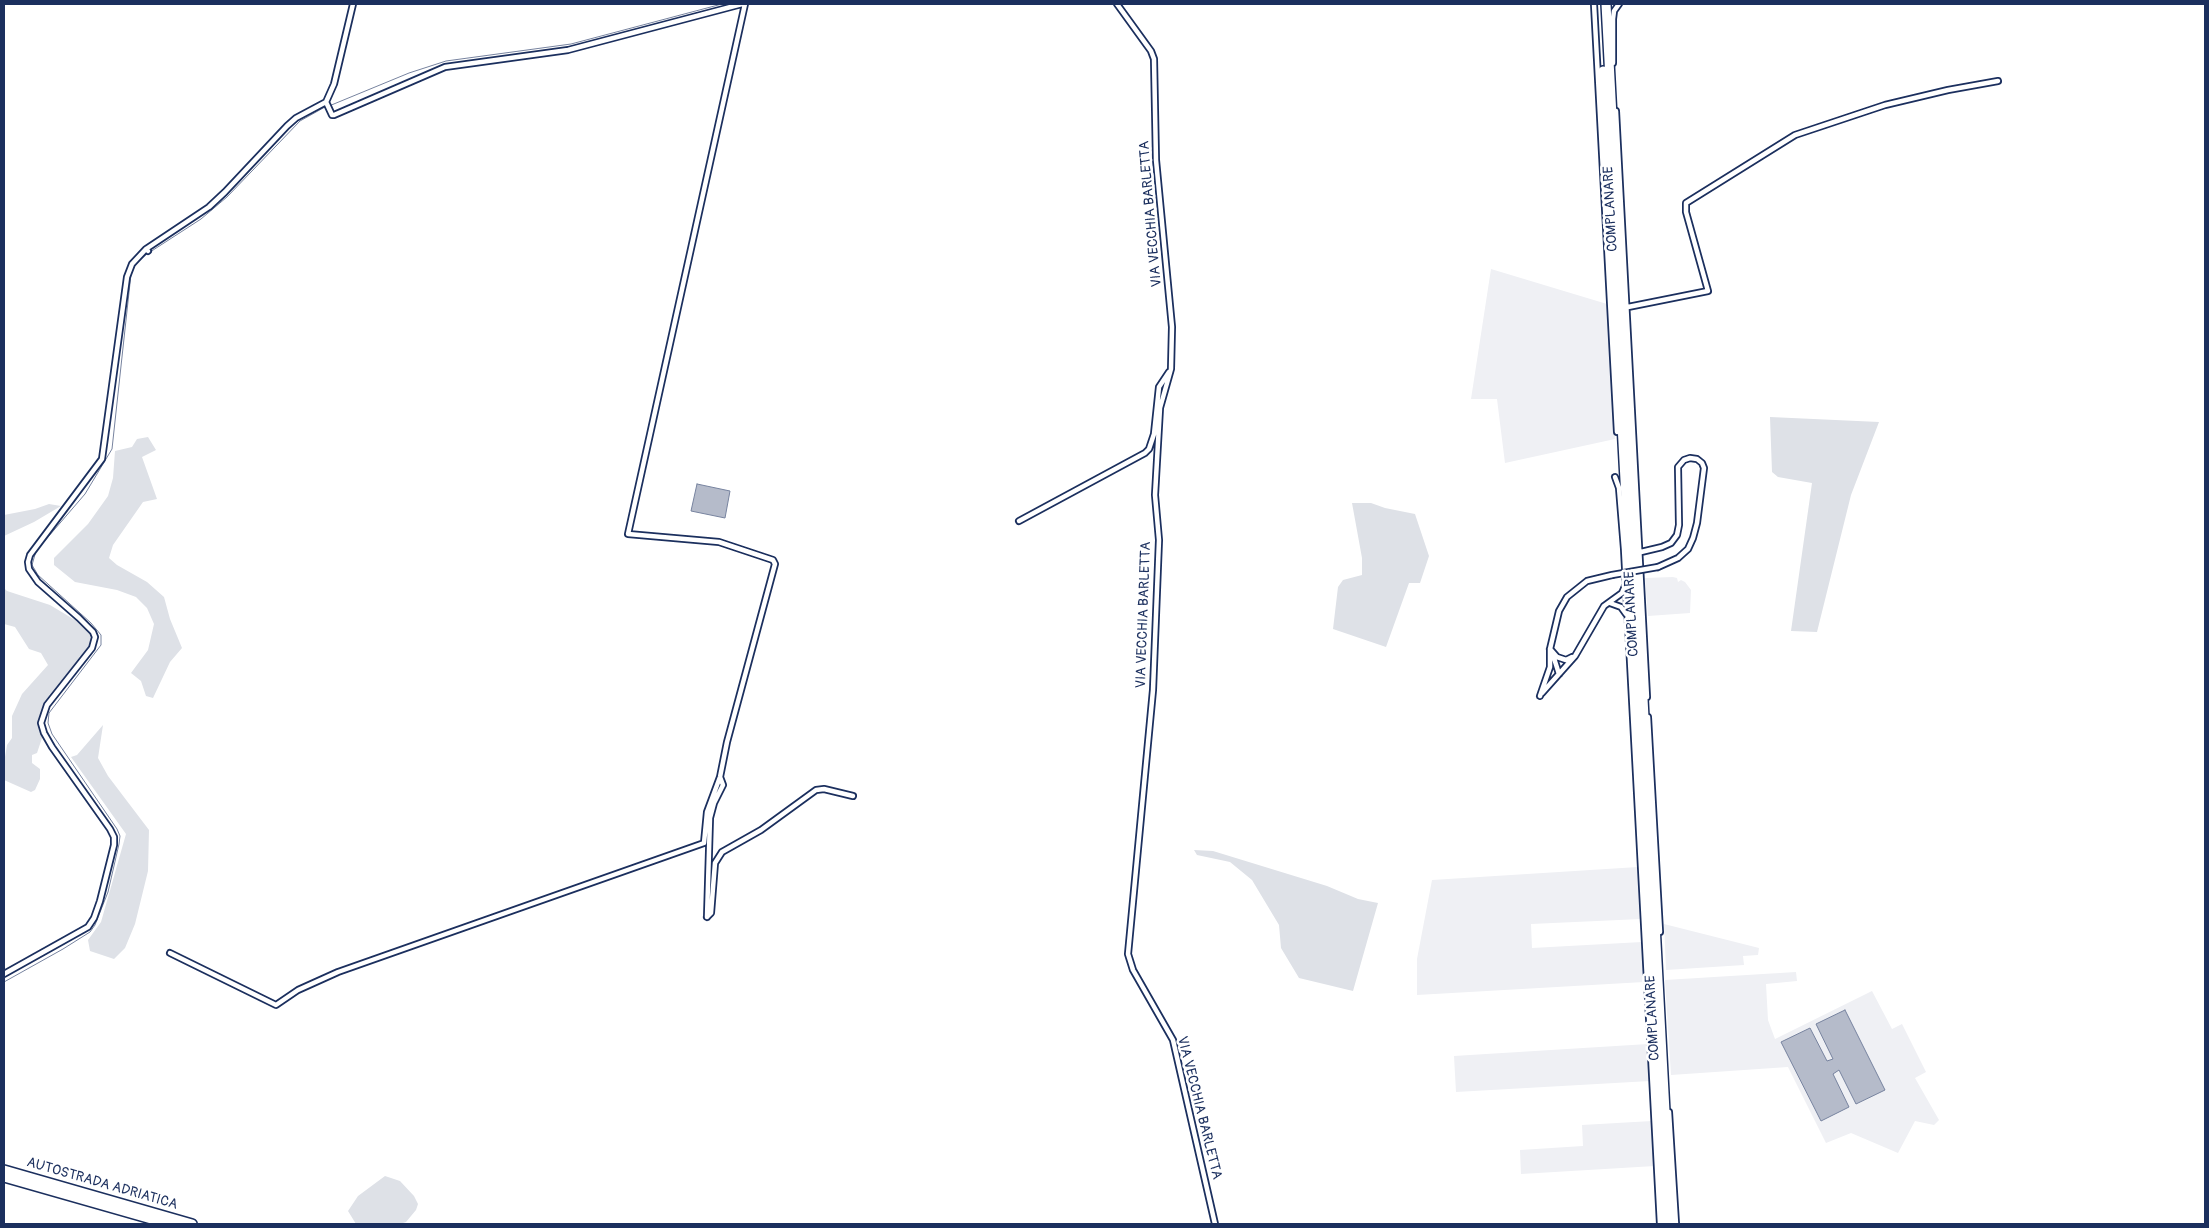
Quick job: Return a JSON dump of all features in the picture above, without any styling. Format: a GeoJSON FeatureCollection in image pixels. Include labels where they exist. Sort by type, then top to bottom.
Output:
{"type":"FeatureCollection","features":[{"type":"Feature","properties":{"kind":"highway"},"geometry":{"type":"LineString","coordinates":[[1600,4],[1665,1224]]}},
{"type":"Feature","properties":{"kind":"highway"},"geometry":{"type":"LineString","coordinates":[[1606,4],[1671,1224]]}},
{"type":"Feature","properties":{"kind":"highway"},"geometry":{"type":"LineString","coordinates":[[1608,52],[1612,4]]}},
{"type":"Feature","properties":{"kind":"highway","name":"AUTOSTRADA ADRIATICA"},"geometry":{"type":"LineString","coordinates":[[4,1170],[192,1224]]}},
{"type":"Feature","properties":{"kind":"highway","name":"AUTOSTRADA ADRIATICA"},"geometry":{"type":"LineString","coordinates":[[4,1177],[169,1224]]}},
{"type":"Feature","properties":{"kind":"street"},"geometry":{"type":"LineString","coordinates":[[170,953],[276,1005],[298,990],[325,976],[702,844],[705,839],[707,812],[720,777],[727,742],[774,572],[774,562],[719,542],[628,534],[743,4],[568,50],[445,67],[332,115],[328,105],[353,4]]}},
{"type":"Feature","properties":{"kind":"street","name":"VIA VECCHIA BARLETTA"},"geometry":{"type":"LineString","coordinates":[[1117,4],[1152,51],[1154,59],[1156,160],[1172,327],[1171,369],[1164,388],[1160,408],[1154,495],[1159,540],[1153,690],[1128,954],[1133,970],[1172,1040],[1216,1224]]}},
{"type":"Feature","properties":{"kind":"street","name":"COMPLANARE"},"geometry":{"type":"LineString","coordinates":[[1594,4],[1617,432]]}},
{"type":"Feature","properties":{"kind":"street","name":"COMPLANARE"},"geometry":{"type":"LineString","coordinates":[[1620,4],[1614,11],[1613,41],[1676,1224]]}},
{"type":"Feature","properties":{"kind":"street"},"geometry":{"type":"LineString","coordinates":[[1628,307],[1708,291],[1686,212],[1686,203],[1795,135],[1885,105],[1948,90],[1998,81]]}},
{"type":"Feature","properties":{"kind":"street"},"geometry":{"type":"LineString","coordinates":[[4,974],[88,927],[94,918],[100,901],[114,845],[114,837],[110,829],[52,747],[41,723],[47,705],[92,648],[94,637],[92,632],[79,618],[38,582],[32,574],[28,562],[30,555],[102,459],[128,277],[132,264],[147,250],[209,207],[287,126],[302,114],[328,105]]}},
{"type":"Feature","properties":{"kind":"street"},"geometry":{"type":"LineString","coordinates":[[1019,521],[1145,453],[1149,449],[1154,434],[1159,387],[1171,369]]}},
{"type":"Feature","properties":{"kind":"street"},"geometry":{"type":"LineString","coordinates":[[1626,600],[1623,598],[1604,606],[1574,656],[1540,696],[1550,667],[1550,649],[1559,611],[1567,597],[1575,589],[1587,582],[1612,575],[1658,567],[1678,558],[1688,549],[1697,523],[1704,468],[1697,459],[1690,458],[1684,460],[1678,467],[1680,525],[1677,535],[1671,543],[1640,552]]}},
{"type":"Feature","properties":{"kind":"street","name":"COMPLANARE"},"geometry":{"type":"LineString","coordinates":[[1615,477],[1619,488],[1626,582],[1660,1224]]}},
{"type":"Feature","properties":{"kind":"street"},"geometry":{"type":"LineString","coordinates":[[1610,603],[1622,593],[1626,582]]}},
{"type":"Feature","properties":{"kind":"street"},"geometry":{"type":"LineString","coordinates":[[1610,603],[1621,607],[1628,617]]}},
{"type":"Feature","properties":{"kind":"street"},"geometry":{"type":"LineString","coordinates":[[1550,649],[1557,657],[1566,660],[1574,656]]}},
{"type":"Feature","properties":{"kind":"street"},"geometry":{"type":"LineString","coordinates":[[1550,649],[1556,661],[1559,674]]}},
{"type":"Feature","properties":{"kind":"street"},"geometry":{"type":"LineString","coordinates":[[1550,667],[1553,673],[1559,674]]}},
{"type":"Feature","properties":{"kind":"street"},"geometry":{"type":"LineString","coordinates":[[720,777],[724,785],[711,811],[707,917],[711,913],[715,863],[722,852],[761,830],[816,790],[824,789],[853,796]]}},
{"type":"Feature","properties":{"kind":"shaded area"},"geometry":{"type":"Polygon","coordinates":[[[1491,269],[1607,304],[1615,439],[1505,463],[1497,399],[1471,399],[1491,269]]]}},
{"type":"Feature","properties":{"kind":"shaded area"},"geometry":{"type":"Polygon","coordinates":[[[1770,417],[1879,422],[1851,495],[1817,632],[1791,631],[1812,483],[1778,477],[1772,472],[1770,417]]]}},
{"type":"Feature","properties":{"kind":"shaded area"},"geometry":{"type":"Polygon","coordinates":[[[148,437],[156,450],[142,457],[157,499],[143,502],[113,545],[109,558],[117,565],[147,582],[164,597],[170,619],[182,648],[170,662],[153,698],[146,696],[141,681],[131,673],[148,650],[154,624],[147,608],[136,597],[117,590],[75,582],[54,565],[54,558],[88,524],[108,496],[113,478],[115,451],[132,447],[137,439],[148,437]]]}},
{"type":"Feature","properties":{"kind":"shaded area"},"geometry":{"type":"Polygon","coordinates":[[[1352,503],[1371,503],[1415,514],[1429,556],[1420,583],[1409,583],[1386,647],[1333,629],[1338,587],[1343,580],[1362,575],[1362,558],[1352,503]]]}},
{"type":"Feature","properties":{"kind":"shaded area"},"geometry":{"type":"Polygon","coordinates":[[[49,504],[61,506],[34,522],[4,536],[4,515],[35,509],[49,504]]]}},
{"type":"Feature","properties":{"kind":"shaded area"},"geometry":{"type":"Polygon","coordinates":[[[1645,578],[1677,578],[1678,582],[1681,580],[1685,582],[1691,590],[1690,613],[1648,616],[1645,578]]]}},
{"type":"Feature","properties":{"kind":"shaded area"},"geometry":{"type":"Polygon","coordinates":[[[4,588],[7,591],[50,605],[90,629],[94,640],[48,700],[40,716],[42,738],[37,753],[32,755],[32,763],[40,769],[40,779],[35,790],[31,792],[4,780],[5,757],[7,745],[12,738],[12,716],[22,694],[48,665],[41,653],[29,649],[15,627],[4,624],[4,588]]]}},
{"type":"Feature","properties":{"kind":"shaded area"},"geometry":{"type":"Polygon","coordinates":[[[103,725],[98,758],[108,776],[149,830],[148,871],[135,924],[125,948],[114,959],[90,951],[88,940],[101,922],[126,834],[71,757],[77,755],[103,725]]]}},
{"type":"Feature","properties":{"kind":"shaded area"},"geometry":{"type":"Polygon","coordinates":[[[1194,850],[1213,851],[1327,886],[1358,899],[1378,903],[1353,991],[1299,978],[1281,948],[1279,925],[1252,880],[1230,862],[1197,855],[1194,850]]]}},
{"type":"Feature","properties":{"kind":"shaded area"},"geometry":{"type":"Polygon","coordinates":[[[1638,867],[1641,919],[1531,924],[1532,948],[1642,942],[1644,982],[1417,995],[1417,959],[1432,880],[1638,867]]]}},
{"type":"Feature","properties":{"kind":"shaded area"},"geometry":{"type":"Polygon","coordinates":[[[1664,924],[1759,948],[1758,955],[1743,956],[1744,965],[1666,970],[1664,924]]]}},
{"type":"Feature","properties":{"kind":"shaded area"},"geometry":{"type":"Polygon","coordinates":[[[1796,972],[1797,981],[1766,984],[1768,1020],[1775,1039],[1872,991],[1892,1029],[1902,1024],[1926,1072],[1915,1078],[1939,1120],[1934,1125],[1915,1121],[1898,1153],[1851,1133],[1826,1143],[1788,1067],[1671,1075],[1665,980],[1796,972]]]}},
{"type":"Feature","properties":{"kind":"shaded area"},"geometry":{"type":"Polygon","coordinates":[[[1648,1044],[1650,1081],[1456,1092],[1454,1056],[1648,1044]]]}},
{"type":"Feature","properties":{"kind":"shaded area"},"geometry":{"type":"Polygon","coordinates":[[[1652,1121],[1655,1166],[1521,1174],[1520,1150],[1583,1146],[1582,1125],[1652,1121]]]}},
{"type":"Feature","properties":{"kind":"shaded area"},"geometry":{"type":"Polygon","coordinates":[[[385,1176],[400,1181],[414,1196],[418,1204],[416,1210],[406,1222],[400,1224],[356,1224],[348,1211],[358,1196],[385,1176]]]}},
{"type":"Feature","properties":{"kind":"water"},"geometry":{"type":"Polygon","coordinates":[[[697,484],[730,491],[725,518],[691,511],[697,484]]]}},
{"type":"Feature","properties":{"kind":"water"},"geometry":{"type":"Polygon","coordinates":[[[1845,1010],[1885,1090],[1856,1104],[1839,1070],[1833,1074],[1849,1107],[1821,1121],[1781,1042],[1810,1028],[1827,1061],[1833,1059],[1816,1024],[1845,1010]]]}},
{"type":"Feature","properties":{"kind":"waterway"},"geometry":{"type":"LineString","coordinates":[[329,106],[409,73],[446,61],[571,44],[722,4]]}},
{"type":"Feature","properties":{"kind":"waterway"},"geometry":{"type":"LineString","coordinates":[[4,982],[90,932],[95,925],[108,892],[119,844],[120,836],[117,829],[52,734],[48,723],[49,713],[101,645],[101,635],[91,623],[38,575],[32,565],[36,551],[85,494],[112,449],[131,274],[135,264],[147,254],[201,219],[227,197],[300,121],[325,107]]}}]}
